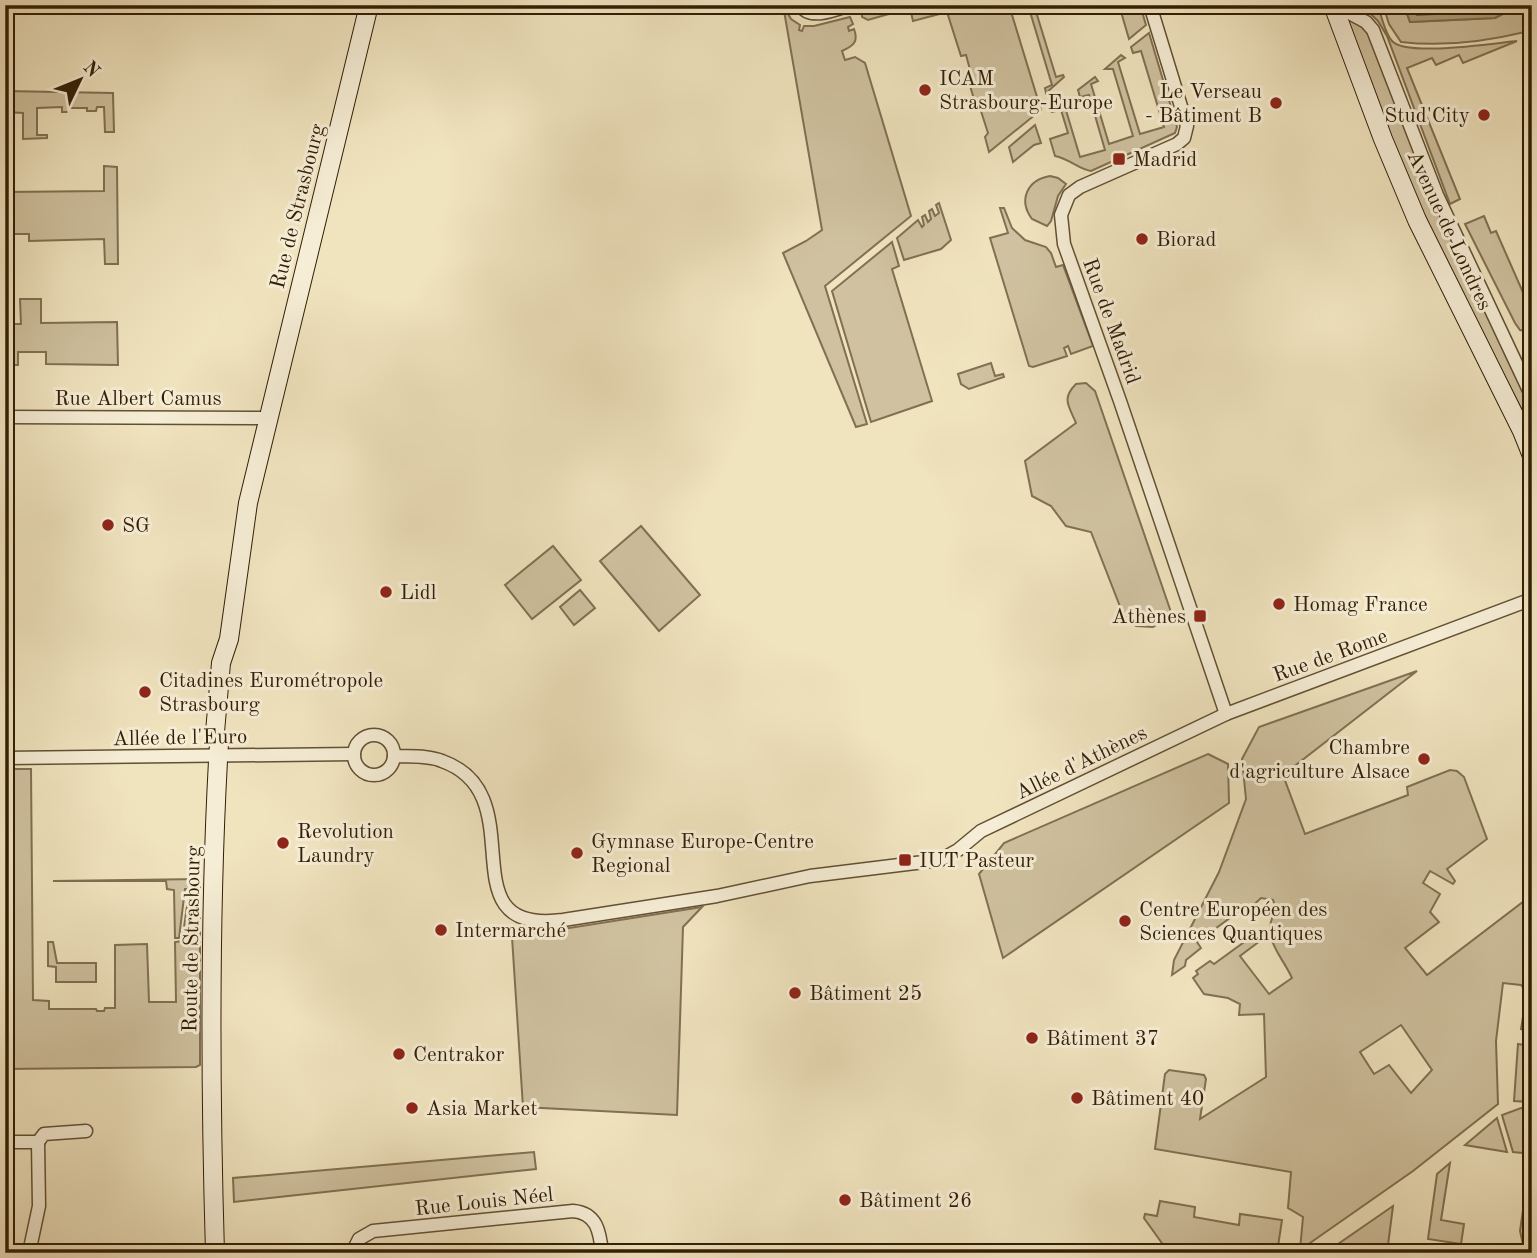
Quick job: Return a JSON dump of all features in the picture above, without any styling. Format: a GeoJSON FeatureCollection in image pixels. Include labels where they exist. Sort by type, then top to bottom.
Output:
{"type":"FeatureCollection","features":[{"type":"Feature","properties":{"kind":"main road","name":"Rue de Strasbourg"},"geometry":{"type":"LineString","coordinates":[[270,418],[369,5]]}},
{"type":"Feature","properties":{"kind":"main road","name":"Avenue de Londres"},"geometry":{"type":"LineString","coordinates":[[1334,5],[1378,127],[1417,220],[1527,438],[1532,456]]}},
{"type":"Feature","properties":{"kind":"main road","name":"Route de Strasbourg"},"geometry":{"type":"LineString","coordinates":[[215,1253],[212,1137],[213,913],[219,750],[215,732],[221,663],[229,639],[246,512],[270,418]]}},
{"type":"Feature","properties":{"kind":"street"},"geometry":{"type":"LineString","coordinates":[[800,5],[803,10],[812,14],[850,5]]}},
{"type":"Feature","properties":{"kind":"street","name":"Rue de Madrid"},"geometry":{"type":"LineString","coordinates":[[1150,5],[1187,126],[1186,135],[1177,144],[1080,187],[1069,195],[1061,215],[1061,229],[1067,255],[1116,389],[1226,714]]}},
{"type":"Feature","properties":{"kind":"street","name":"Avenue de Londres"},"geometry":{"type":"LineString","coordinates":[[1334,5],[1366,22],[1373,30],[1437,195],[1532,397]]}},
{"type":"Feature","properties":{"kind":"street","name":"Rue Albert Camus"},"geometry":{"type":"LineString","coordinates":[[5,417],[270,418]]}},
{"type":"Feature","properties":{"kind":"street","name":"Rue de Rome"},"geometry":{"type":"LineString","coordinates":[[1226,714],[1530,601]]}},
{"type":"Feature","properties":{"kind":"street","name":"Allée d'Athènes"},"geometry":{"type":"LineString","coordinates":[[394,756],[442,760],[460,770],[476,786],[487,807],[491,823],[498,892],[515,915],[541,923],[717,895],[810,876],[940,860],[958,850],[981,831],[1226,714]]}},
{"type":"Feature","properties":{"kind":"street"},"geometry":{"type":"LineString","coordinates":[[371,736],[378,736],[388,741],[394,756],[391,767],[376,775],[363,772],[355,761],[354,754],[359,742],[371,736]]}},
{"type":"Feature","properties":{"kind":"street","name":"Allée de l'Euro"},"geometry":{"type":"LineString","coordinates":[[5,758],[219,750],[354,754]]}},
{"type":"Feature","properties":{"kind":"street"},"geometry":{"type":"LineString","coordinates":[[29,1253],[39,1206],[38,1142],[44,1134],[86,1131]]}},
{"type":"Feature","properties":{"kind":"street"},"geometry":{"type":"LineString","coordinates":[[5,1142],[38,1142]]}},
{"type":"Feature","properties":{"kind":"street","name":"Rue Louis Néel"},"geometry":{"type":"LineString","coordinates":[[352,1253],[359,1239],[373,1231],[573,1211],[585,1213],[596,1222],[602,1253]]}},
{"type":"Feature","properties":{"kind":"shaded area"},"geometry":{"type":"Polygon","coordinates":[[[783,5],[802,31],[804,26],[850,17],[853,24],[848,27],[849,31],[854,29],[855,40],[842,51],[845,60],[855,57],[865,63],[911,216],[825,286],[867,424],[856,427],[783,253],[822,230],[783,5]]]}},
{"type":"Feature","properties":{"kind":"shaded area"},"geometry":{"type":"Polygon","coordinates":[[[891,5],[1009,5],[1041,110],[989,152],[985,137],[988,133],[968,79],[972,77],[966,55],[961,56],[947,12],[913,21],[910,8],[868,20],[862,17],[862,14],[891,5]]]}},
{"type":"Feature","properties":{"kind":"shaded area"},"geometry":{"type":"Polygon","coordinates":[[[1028,5],[1034,5],[1056,77],[1064,77],[1046,93],[1045,88],[1052,85],[1028,5]]]}},
{"type":"Feature","properties":{"kind":"shaded area"},"geometry":{"type":"Polygon","coordinates":[[[1119,5],[1140,5],[1146,25],[1129,39],[1119,5]]]}},
{"type":"Feature","properties":{"kind":"shaded area"},"geometry":{"type":"Polygon","coordinates":[[[1361,5],[1378,5],[1390,38],[1400,46],[1432,49],[1517,41],[1463,63],[1459,55],[1436,65],[1432,58],[1407,68],[1460,199],[1450,204],[1387,36],[1378,21],[1361,5]]]}},
{"type":"Feature","properties":{"kind":"shaded area"},"geometry":{"type":"Polygon","coordinates":[[[1383,5],[1404,5],[1410,22],[1495,18],[1520,5],[1532,5],[1532,36],[1529,31],[1466,42],[1401,42],[1389,24],[1383,5]]]}},
{"type":"Feature","properties":{"kind":"shaded area"},"geometry":{"type":"Polygon","coordinates":[[[1345,16],[1371,34],[1433,195],[1532,405],[1532,430],[1435,241],[1386,129],[1345,16]]]}},
{"type":"Feature","properties":{"kind":"shaded area"},"geometry":{"type":"Polygon","coordinates":[[[1149,33],[1177,127],[1175,133],[1091,171],[1055,156],[1050,139],[1068,133],[1061,110],[1051,112],[1068,98],[1071,103],[1065,107],[1080,157],[1105,150],[1089,95],[1080,97],[1078,90],[1095,77],[1098,81],[1091,84],[1109,144],[1133,136],[1113,69],[1105,69],[1121,55],[1125,58],[1118,62],[1140,134],[1164,127],[1141,51],[1133,53],[1131,47],[1149,33]]]}},
{"type":"Feature","properties":{"kind":"shaded area"},"geometry":{"type":"Polygon","coordinates":[[[5,91],[113,93],[114,132],[105,132],[104,107],[97,107],[96,111],[69,108],[68,112],[62,112],[62,107],[37,108],[37,135],[47,135],[47,138],[23,139],[23,113],[5,112],[5,91]]]}},
{"type":"Feature","properties":{"kind":"shaded area"},"geometry":{"type":"Polygon","coordinates":[[[1035,125],[1041,143],[1034,145],[1013,162],[1009,147],[1035,125]]]}},
{"type":"Feature","properties":{"kind":"shaded area"},"geometry":{"type":"Polygon","coordinates":[[[104,166],[117,167],[118,264],[105,264],[104,239],[29,241],[29,234],[5,234],[5,192],[104,191],[104,166]]]}},
{"type":"Feature","properties":{"kind":"shaded area"},"geometry":{"type":"Polygon","coordinates":[[[1050,176],[1066,184],[1058,196],[1047,226],[1032,219],[1025,198],[1031,186],[1050,176]]]}},
{"type":"Feature","properties":{"kind":"shaded area"},"geometry":{"type":"Polygon","coordinates":[[[939,203],[951,240],[941,249],[904,260],[897,238],[918,220],[922,227],[922,217],[925,215],[928,222],[931,219],[929,211],[932,209],[935,216],[939,213],[936,205],[939,203]]]}},
{"type":"Feature","properties":{"kind":"shaded area"},"geometry":{"type":"Polygon","coordinates":[[[1000,208],[1004,208],[1012,228],[1025,240],[1046,247],[1056,267],[1063,265],[1093,346],[1071,354],[1068,346],[1064,348],[1067,356],[1029,366],[990,238],[1008,233],[1000,208]]]}},
{"type":"Feature","properties":{"kind":"shaded area"},"geometry":{"type":"Polygon","coordinates":[[[1484,216],[1491,233],[1496,231],[1532,313],[1530,332],[1520,330],[1515,323],[1465,224],[1484,216]]]}},
{"type":"Feature","properties":{"kind":"shaded area"},"geometry":{"type":"Polygon","coordinates":[[[892,242],[899,266],[892,269],[932,401],[871,422],[832,291],[892,242]]]}},
{"type":"Feature","properties":{"kind":"shaded area"},"geometry":{"type":"Polygon","coordinates":[[[20,299],[41,299],[41,323],[117,322],[118,365],[46,364],[46,352],[18,352],[18,365],[5,365],[5,324],[21,324],[20,299]]]}},
{"type":"Feature","properties":{"kind":"shaded area"},"geometry":{"type":"Polygon","coordinates":[[[991,363],[995,376],[1003,374],[1004,377],[969,389],[961,384],[958,374],[991,363]]]}},
{"type":"Feature","properties":{"kind":"shaded area"},"geometry":{"type":"Polygon","coordinates":[[[1086,383],[1095,391],[1172,615],[1153,627],[1136,626],[1121,609],[1091,532],[1066,526],[1051,506],[1032,496],[1025,461],[1076,423],[1069,407],[1069,394],[1076,384],[1086,383]]]}},
{"type":"Feature","properties":{"kind":"shaded area"},"geometry":{"type":"Polygon","coordinates":[[[641,526],[700,595],[659,631],[600,561],[641,526]]]}},
{"type":"Feature","properties":{"kind":"shaded area"},"geometry":{"type":"Polygon","coordinates":[[[553,546],[581,580],[532,619],[505,585],[553,546]]]}},
{"type":"Feature","properties":{"kind":"shaded area"},"geometry":{"type":"Polygon","coordinates":[[[580,590],[595,608],[574,625],[560,607],[580,590]]]}},
{"type":"Feature","properties":{"kind":"shaded area"},"geometry":{"type":"Polygon","coordinates":[[[1417,671],[1283,775],[1305,834],[1408,795],[1407,787],[1450,770],[1457,771],[1464,777],[1487,839],[1447,869],[1455,881],[1453,884],[1430,871],[1423,883],[1440,894],[1430,912],[1439,922],[1405,948],[1427,975],[1532,895],[1532,1033],[1521,1029],[1527,992],[1521,985],[1503,983],[1496,1041],[1498,1104],[1413,1171],[1300,1250],[1303,1217],[1288,1208],[1291,1172],[1155,1149],[1165,1074],[1169,1070],[1204,1075],[1206,1079],[1200,1119],[1266,1077],[1264,1014],[1239,1015],[1240,1004],[1228,998],[1204,994],[1193,978],[1198,974],[1196,971],[1210,961],[1214,964],[1258,932],[1264,938],[1240,956],[1269,994],[1292,978],[1271,937],[1270,928],[1276,909],[1273,900],[1261,898],[1244,914],[1241,910],[1197,942],[1201,948],[1186,960],[1185,966],[1172,975],[1174,960],[1219,872],[1246,799],[1242,759],[1259,727],[1417,671]],[[1401,1025],[1360,1052],[1374,1074],[1389,1065],[1411,1093],[1432,1070],[1401,1025]]]}},
{"type":"Feature","properties":{"kind":"shaded area"},"geometry":{"type":"Polygon","coordinates":[[[1208,754],[1228,764],[1229,803],[1003,958],[979,874],[1004,843],[1208,754]]]}},
{"type":"Feature","properties":{"kind":"shaded area"},"geometry":{"type":"Polygon","coordinates":[[[5,769],[31,769],[33,1000],[49,1001],[49,1009],[104,1011],[105,1008],[115,1008],[115,945],[147,944],[149,1002],[176,1002],[175,942],[182,941],[189,893],[200,892],[200,1065],[5,1069],[5,769]]]}},
{"type":"Feature","properties":{"kind":"shaded area"},"geometry":{"type":"Polygon","coordinates":[[[200,879],[200,889],[185,889],[179,938],[175,938],[174,890],[167,889],[166,881],[53,881],[200,879]]]}},
{"type":"Feature","properties":{"kind":"shaded area"},"geometry":{"type":"Polygon","coordinates":[[[702,907],[683,927],[677,1115],[523,1107],[512,937],[702,907]]]}},
{"type":"Feature","properties":{"kind":"shaded area"},"geometry":{"type":"Polygon","coordinates":[[[48,942],[53,942],[57,963],[96,963],[96,982],[56,982],[56,967],[48,966],[48,942]]]}},
{"type":"Feature","properties":{"kind":"shaded area"},"geometry":{"type":"Polygon","coordinates":[[[1518,1044],[1532,1046],[1532,1102],[1514,1101],[1518,1044]]]}},
{"type":"Feature","properties":{"kind":"shaded area"},"geometry":{"type":"Polygon","coordinates":[[[1521,1108],[1532,1110],[1532,1154],[1513,1152],[1502,1115],[1521,1108]]]}},
{"type":"Feature","properties":{"kind":"shaded area"},"geometry":{"type":"Polygon","coordinates":[[[1497,1118],[1507,1152],[1465,1145],[1497,1118]]]}},
{"type":"Feature","properties":{"kind":"shaded area"},"geometry":{"type":"Polygon","coordinates":[[[534,1152],[536,1169],[234,1202],[233,1178],[534,1152]]]}},
{"type":"Feature","properties":{"kind":"shaded area"},"geometry":{"type":"Polygon","coordinates":[[[1450,1163],[1441,1220],[1464,1224],[1461,1244],[1428,1239],[1437,1174],[1450,1163]]]}},
{"type":"Feature","properties":{"kind":"shaded area"},"geometry":{"type":"Polygon","coordinates":[[[1529,1169],[1532,1169],[1532,1253],[1525,1253],[1520,1231],[1529,1169]]]}},
{"type":"Feature","properties":{"kind":"shaded area"},"geometry":{"type":"Polygon","coordinates":[[[1160,1201],[1195,1207],[1194,1217],[1239,1225],[1240,1214],[1282,1220],[1277,1253],[1169,1253],[1144,1218],[1145,1214],[1157,1216],[1160,1201]]]}},
{"type":"Feature","properties":{"kind":"shaded area"},"geometry":{"type":"Polygon","coordinates":[[[1393,1206],[1387,1253],[1325,1253],[1393,1206]]]}},
{"type":"Feature","properties":{"kind":"water"},"geometry":{"type":"Polygon","coordinates":[[[1404,5],[1520,5],[1495,18],[1410,22],[1404,5]]]}},
{"type":"Feature","properties":{"kind":"place","name":"ICAM Strasbourg-Europe"},"geometry":{"type":"Point","coordinates":[925,90]}},
{"type":"Feature","properties":{"kind":"place","name":"Le Verseau - Bâtiment B"},"geometry":{"type":"Point","coordinates":[1276,103]}},
{"type":"Feature","properties":{"kind":"place","name":"Stud'City"},"geometry":{"type":"Point","coordinates":[1484,115]}},
{"type":"Feature","properties":{"kind":"place","name":"Madrid"},"geometry":{"type":"Point","coordinates":[1119,159]}},
{"type":"Feature","properties":{"kind":"place","name":"Biorad"},"geometry":{"type":"Point","coordinates":[1142,239]}},
{"type":"Feature","properties":{"kind":"place","name":"SG"},"geometry":{"type":"Point","coordinates":[108,525]}},
{"type":"Feature","properties":{"kind":"place","name":"Lidl"},"geometry":{"type":"Point","coordinates":[386,592]}},
{"type":"Feature","properties":{"kind":"place","name":"Homag France"},"geometry":{"type":"Point","coordinates":[1279,604]}},
{"type":"Feature","properties":{"kind":"place","name":"Athènes"},"geometry":{"type":"Point","coordinates":[1200,616]}},
{"type":"Feature","properties":{"kind":"place","name":"Citadines Eurométropole Strasbourg"},"geometry":{"type":"Point","coordinates":[145,692]}},
{"type":"Feature","properties":{"kind":"place","name":"Chambre d'agriculture Alsace"},"geometry":{"type":"Point","coordinates":[1424,759]}},
{"type":"Feature","properties":{"kind":"place","name":"Revolution Laundry"},"geometry":{"type":"Point","coordinates":[283,843]}},
{"type":"Feature","properties":{"kind":"place","name":"Gymnase Europe-Centre Regional"},"geometry":{"type":"Point","coordinates":[577,853]}},
{"type":"Feature","properties":{"kind":"place","name":"IUT Pasteur"},"geometry":{"type":"Point","coordinates":[905,860]}},
{"type":"Feature","properties":{"kind":"place","name":"Centre Européen des Sciences Quantiques"},"geometry":{"type":"Point","coordinates":[1125,921]}},
{"type":"Feature","properties":{"kind":"place","name":"Intermarché"},"geometry":{"type":"Point","coordinates":[441,930]}},
{"type":"Feature","properties":{"kind":"place","name":"Bâtiment 25"},"geometry":{"type":"Point","coordinates":[795,993]}},
{"type":"Feature","properties":{"kind":"place","name":"Bâtiment 37"},"geometry":{"type":"Point","coordinates":[1032,1038]}},
{"type":"Feature","properties":{"kind":"place","name":"Centrakor"},"geometry":{"type":"Point","coordinates":[399,1054]}},
{"type":"Feature","properties":{"kind":"place","name":"Bâtiment 40"},"geometry":{"type":"Point","coordinates":[1077,1098]}},
{"type":"Feature","properties":{"kind":"place","name":"Asia Market"},"geometry":{"type":"Point","coordinates":[412,1108]}},
{"type":"Feature","properties":{"kind":"place","name":"Bâtiment 26"},"geometry":{"type":"Point","coordinates":[845,1200]}}]}
